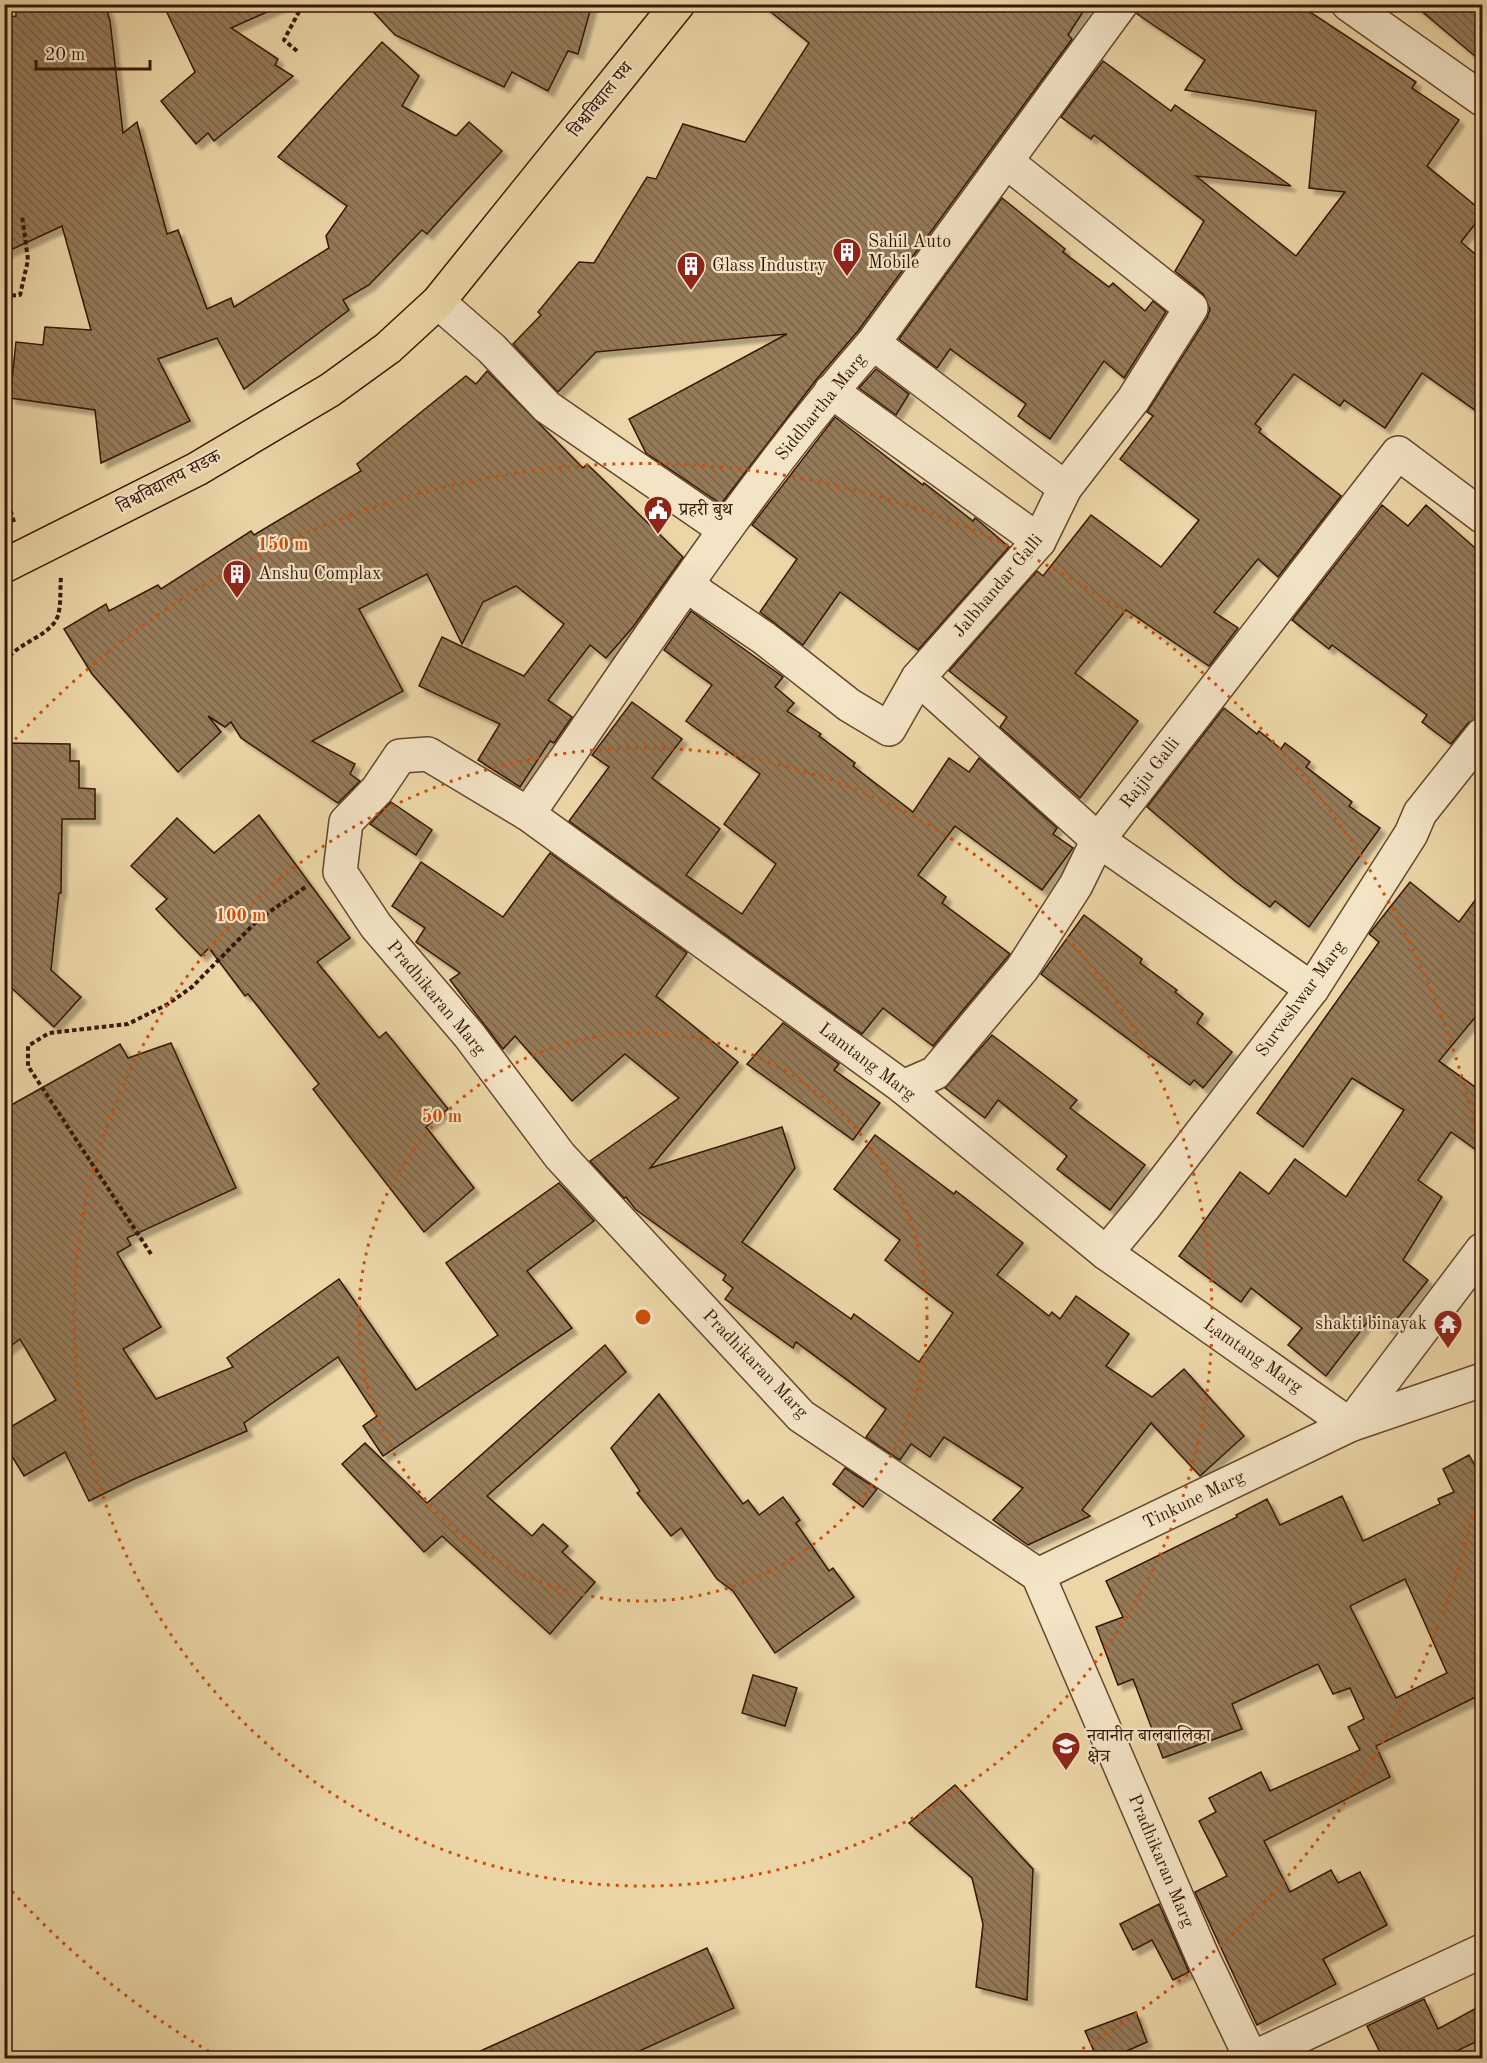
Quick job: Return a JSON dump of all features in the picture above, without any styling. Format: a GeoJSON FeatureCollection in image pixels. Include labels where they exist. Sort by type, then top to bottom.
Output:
{"type":"FeatureCollection","features":[{"type":"Feature","properties":{"kind":"main road","name":"विश्वविद्याल पथ"},"geometry":{"type":"LineString","coordinates":[[438,302],[678,4]]}},
{"type":"Feature","properties":{"kind":"main road","name":"विश्वविद्यालय सडक"},"geometry":{"type":"LineString","coordinates":[[4,566],[197,470],[330,390],[388,348],[438,302]]}},
{"type":"Feature","properties":{"kind":"street","name":"Siddhartha Marg"},"geometry":{"type":"LineString","coordinates":[[528,814],[725,530],[831,391],[873,343],[1008,163],[1121,4]]}},
{"type":"Feature","properties":{"kind":"street"},"geometry":{"type":"LineString","coordinates":[[1348,4],[1482,99]]}},
{"type":"Feature","properties":{"kind":"street","name":"Jalbhandar Galli"},"geometry":{"type":"LineString","coordinates":[[688,583],[702,596],[764,638],[849,705],[889,729],[918,678],[1039,541],[1065,488],[1133,400],[1191,308],[1008,163]]}},
{"type":"Feature","properties":{"kind":"street"},"geometry":{"type":"LineString","coordinates":[[438,302],[492,349],[547,407],[725,530]]}},
{"type":"Feature","properties":{"kind":"street"},"geometry":{"type":"LineString","coordinates":[[873,343],[1065,488]]}},
{"type":"Feature","properties":{"kind":"street"},"geometry":{"type":"LineString","coordinates":[[831,391],[1039,541]]}},
{"type":"Feature","properties":{"kind":"street","name":"Rajju Galli"},"geometry":{"type":"LineString","coordinates":[[903,1087],[935,1073],[1022,969],[1076,885],[1098,840],[1398,453],[1482,516]]}},
{"type":"Feature","properties":{"kind":"street"},"geometry":{"type":"LineString","coordinates":[[918,678],[1098,840],[1312,989]]}},
{"type":"Feature","properties":{"kind":"street","name":"Surveshwar Marg"},"geometry":{"type":"LineString","coordinates":[[1106,1253],[1145,1206],[1312,989],[1411,834],[1420,813],[1482,735]]}},
{"type":"Feature","properties":{"kind":"street","name":"Lamtang Marg"},"geometry":{"type":"LineString","coordinates":[[340,872],[346,822],[377,790],[400,756],[428,754],[528,814],[903,1087],[1106,1253],[1350,1425]]}},
{"type":"Feature","properties":{"kind":"street","name":"Pradhikaran Marg"},"geometry":{"type":"LineString","coordinates":[[340,872],[376,926],[469,1035],[560,1156],[801,1416],[1038,1575],[1203,1958],[1252,2058]]}},
{"type":"Feature","properties":{"kind":"street","name":"Tinkune Marg"},"geometry":{"type":"LineString","coordinates":[[1350,1425],[1482,1250]]}},
{"type":"Feature","properties":{"kind":"street","name":"Tinkune Marg"},"geometry":{"type":"LineString","coordinates":[[1038,1575],[1350,1425],[1482,1380]]}},
{"type":"Feature","properties":{"kind":"street"},"geometry":{"type":"LineString","coordinates":[[1252,2058],[1482,1951]]}},
{"type":"Feature","properties":{"kind":"path"},"geometry":{"type":"LineString","coordinates":[[297,51],[284,40],[303,4]]}},
{"type":"Feature","properties":{"kind":"path"},"geometry":{"type":"LineString","coordinates":[[4,296],[20,295],[28,260],[22,215]]}},
{"type":"Feature","properties":{"kind":"path"},"geometry":{"type":"LineString","coordinates":[[5,662],[9,655],[23,644],[48,629],[59,613],[61,576],[54,541]]}},
{"type":"Feature","properties":{"kind":"path"},"geometry":{"type":"LineString","coordinates":[[151,1254],[28,1066],[28,1046],[49,1032],[128,1024],[168,1004],[192,987],[259,920],[300,890],[327,875],[340,872]]}},
{"type":"Feature","properties":{"kind":"building"},"geometry":{"type":"Polygon","coordinates":[[[16,4],[105,4],[110,21],[123,133],[137,122],[167,234],[178,230],[207,309],[231,298],[234,307],[329,248],[326,236],[347,206],[278,157],[382,42],[419,76],[402,106],[456,136],[469,122],[502,151],[427,234],[422,230],[369,285],[343,300],[349,310],[244,389],[217,338],[158,359],[190,421],[101,463],[95,410],[10,398],[16,342],[43,345],[45,327],[91,330],[62,226],[4,253],[4,18],[16,16],[16,4]]]}},
{"type":"Feature","properties":{"kind":"building"},"geometry":{"type":"Polygon","coordinates":[[[163,4],[285,4],[231,28],[278,59],[275,65],[293,76],[214,141],[208,133],[196,144],[161,101],[195,72],[163,4]]]}},
{"type":"Feature","properties":{"kind":"building"},"geometry":{"type":"Polygon","coordinates":[[[366,4],[592,4],[578,54],[568,51],[548,91],[512,72],[504,87],[395,35],[366,4]]]}},
{"type":"Feature","properties":{"kind":"building"},"geometry":{"type":"Polygon","coordinates":[[[761,4],[1088,4],[1068,35],[1072,39],[858,331],[816,380],[721,504],[646,453],[629,419],[787,334],[596,352],[558,392],[513,344],[541,315],[538,312],[579,262],[594,263],[647,177],[656,179],[683,124],[745,142],[809,43],[761,4]]]}},
{"type":"Feature","properties":{"kind":"building"},"geometry":{"type":"Polygon","coordinates":[[[1139,4],[1298,4],[1416,82],[1412,88],[1459,120],[1427,166],[1482,211],[1482,215],[1461,242],[1482,260],[1482,415],[1422,373],[1385,428],[1344,400],[1340,406],[1294,374],[1255,424],[1261,429],[1259,432],[1341,496],[1278,577],[1258,559],[1214,612],[1238,628],[1209,666],[1126,610],[1075,673],[1138,721],[1080,798],[1000,727],[1007,717],[949,671],[1037,571],[1043,576],[1091,515],[1161,567],[1199,520],[1120,459],[1153,416],[1147,412],[1207,318],[1210,309],[1203,294],[1175,271],[1204,221],[1094,135],[1091,139],[1061,117],[1103,61],[1171,111],[1175,105],[1291,186],[1196,176],[1296,256],[1345,192],[1309,188],[1316,111],[1185,90],[1205,60],[1137,14],[1139,4]]]}},
{"type":"Feature","properties":{"kind":"building"},"geometry":{"type":"Polygon","coordinates":[[[1413,4],[1482,4],[1482,62],[1413,4]]]}},
{"type":"Feature","properties":{"kind":"building"},"geometry":{"type":"Polygon","coordinates":[[[1002,198],[1065,249],[1063,252],[1109,287],[1113,283],[1145,311],[1153,301],[1166,312],[1124,378],[1104,361],[1050,439],[1018,416],[1026,404],[950,349],[937,368],[899,339],[1002,198]]]}},
{"type":"Feature","properties":{"kind":"building"},"geometry":{"type":"Polygon","coordinates":[[[876,369],[909,394],[896,415],[859,388],[876,369]]]}},
{"type":"Feature","properties":{"kind":"building"},"geometry":{"type":"Polygon","coordinates":[[[487,371],[583,468],[587,464],[683,557],[633,627],[606,658],[590,645],[548,700],[572,717],[554,743],[550,741],[520,787],[478,760],[500,724],[419,686],[442,637],[524,676],[564,624],[516,586],[483,602],[462,644],[427,574],[359,609],[403,691],[312,741],[355,764],[350,774],[360,781],[338,803],[241,738],[231,722],[225,727],[208,716],[221,732],[178,772],[92,674],[64,629],[106,604],[109,611],[158,585],[161,589],[251,531],[254,535],[361,471],[357,464],[466,376],[476,384],[487,371]]]}},
{"type":"Feature","properties":{"kind":"building"},"geometry":{"type":"Polygon","coordinates":[[[835,417],[923,485],[924,483],[973,521],[975,518],[1009,547],[918,650],[840,592],[803,645],[760,612],[797,559],[752,525],[835,417]]]}},
{"type":"Feature","properties":{"kind":"building"},"geometry":{"type":"Polygon","coordinates":[[[1382,505],[1408,526],[1426,505],[1482,554],[1482,717],[1468,723],[1451,744],[1422,722],[1427,715],[1332,645],[1329,649],[1292,620],[1382,505]]]}},
{"type":"Feature","properties":{"kind":"building"},"geometry":{"type":"Polygon","coordinates":[[[691,611],[783,677],[775,687],[794,703],[787,711],[821,734],[819,736],[855,763],[853,766],[913,812],[949,758],[969,772],[979,758],[1057,828],[1053,834],[1073,848],[1042,890],[955,826],[918,875],[946,897],[942,903],[1010,954],[933,1046],[883,1008],[862,1034],[569,821],[609,767],[592,755],[632,702],[682,739],[652,778],[720,829],[686,875],[742,914],[776,864],[724,824],[760,774],[686,721],[712,685],[664,650],[691,611]]]}},
{"type":"Feature","properties":{"kind":"building"},"geometry":{"type":"Polygon","coordinates":[[[1224,708],[1257,734],[1259,731],[1281,749],[1285,743],[1310,762],[1306,767],[1352,802],[1349,806],[1380,828],[1309,927],[1275,901],[1270,907],[1235,881],[1147,807],[1224,708]]]}},
{"type":"Feature","properties":{"kind":"building"},"geometry":{"type":"Polygon","coordinates":[[[4,743],[70,744],[70,761],[79,761],[79,788],[95,789],[95,819],[62,819],[61,893],[59,893],[51,970],[81,997],[54,1027],[4,981],[4,743]]]}},
{"type":"Feature","properties":{"kind":"building"},"geometry":{"type":"Polygon","coordinates":[[[391,802],[432,830],[416,855],[370,824],[391,802]]]}},
{"type":"Feature","properties":{"kind":"building"},"geometry":{"type":"Polygon","coordinates":[[[259,815],[350,938],[317,962],[379,1038],[386,1032],[448,1109],[426,1127],[474,1188],[424,1232],[313,1089],[319,1084],[248,994],[245,996],[209,948],[201,956],[156,909],[167,899],[131,866],[177,818],[214,853],[259,815]]]}},
{"type":"Feature","properties":{"kind":"building"},"geometry":{"type":"Polygon","coordinates":[[[550,853],[687,953],[656,996],[738,1062],[650,1168],[782,1127],[795,1168],[742,1242],[851,1319],[854,1314],[919,1362],[953,1313],[885,1260],[900,1240],[834,1189],[875,1135],[954,1194],[956,1191],[1023,1243],[997,1275],[1049,1316],[1052,1312],[1060,1319],[1076,1296],[1129,1334],[1106,1366],[1152,1397],[1184,1369],[1244,1436],[1200,1476],[1151,1423],[1082,1510],[1090,1516],[1028,1545],[993,1520],[1023,1488],[944,1437],[930,1457],[911,1444],[900,1460],[866,1437],[886,1409],[796,1342],[793,1348],[725,1299],[733,1288],[723,1280],[726,1275],[635,1209],[590,1161],[679,1098],[625,1054],[572,1101],[515,1036],[503,1049],[450,980],[460,973],[416,942],[425,928],[392,906],[421,862],[503,917],[550,853]]]}},
{"type":"Feature","properties":{"kind":"building"},"geometry":{"type":"Polygon","coordinates":[[[1410,882],[1459,922],[1482,891],[1482,1009],[1439,1061],[1482,1092],[1482,1154],[1451,1132],[1418,1180],[1442,1197],[1403,1260],[1428,1280],[1389,1329],[1372,1316],[1326,1376],[1288,1345],[1302,1328],[1251,1288],[1241,1302],[1179,1256],[1240,1172],[1269,1194],[1295,1159],[1346,1197],[1404,1110],[1352,1078],[1303,1147],[1257,1113],[1379,942],[1369,934],[1410,882]]]}},
{"type":"Feature","properties":{"kind":"building"},"geometry":{"type":"Polygon","coordinates":[[[1084,915],[1142,959],[1140,963],[1177,990],[1175,992],[1203,1014],[1197,1023],[1232,1052],[1203,1088],[1194,1080],[1190,1085],[1041,974],[1084,915]]]}},
{"type":"Feature","properties":{"kind":"building"},"geometry":{"type":"Polygon","coordinates":[[[783,1023],[839,1064],[834,1070],[880,1103],[853,1140],[747,1064],[783,1023]]]}},
{"type":"Feature","properties":{"kind":"building"},"geometry":{"type":"Polygon","coordinates":[[[992,1035],[1077,1100],[1070,1108],[1145,1165],[1110,1210],[1057,1169],[1067,1156],[998,1100],[985,1118],[945,1088],[992,1035]]]}},
{"type":"Feature","properties":{"kind":"building"},"geometry":{"type":"Polygon","coordinates":[[[171,1043],[236,1188],[127,1238],[131,1245],[117,1253],[161,1327],[123,1349],[156,1399],[233,1367],[227,1358],[339,1279],[416,1390],[498,1335],[446,1263],[559,1183],[594,1221],[527,1271],[572,1328],[383,1456],[363,1426],[377,1416],[338,1357],[244,1423],[247,1431],[89,1501],[65,1452],[24,1476],[4,1443],[4,1431],[56,1400],[20,1339],[4,1351],[4,1109],[120,1044],[128,1058],[171,1043]]]}},
{"type":"Feature","properties":{"kind":"building"},"geometry":{"type":"Polygon","coordinates":[[[605,1345],[626,1372],[487,1496],[532,1536],[543,1524],[568,1546],[562,1552],[595,1582],[550,1634],[442,1536],[424,1552],[342,1464],[365,1443],[427,1503],[605,1345]]]}},
{"type":"Feature","properties":{"kind":"building"},"geometry":{"type":"Polygon","coordinates":[[[659,1394],[743,1504],[748,1500],[759,1515],[783,1497],[800,1520],[796,1523],[829,1571],[833,1568],[854,1597],[775,1653],[733,1591],[717,1579],[681,1528],[671,1536],[637,1493],[640,1491],[611,1448],[659,1394]]]}},
{"type":"Feature","properties":{"kind":"building"},"geometry":{"type":"Polygon","coordinates":[[[1469,1455],[1482,1478],[1482,1694],[1376,1746],[1390,1777],[1264,1841],[1290,1892],[1331,1870],[1338,1883],[1360,1872],[1387,1925],[1323,1959],[1336,1984],[1257,2025],[1195,1892],[1227,1876],[1199,1821],[1216,1812],[1209,1798],[1261,1772],[1270,1791],[1360,1750],[1348,1727],[1364,1719],[1350,1688],[1333,1694],[1318,1664],[1232,1704],[1242,1729],[1163,1758],[1133,1679],[1118,1685],[1096,1627],[1123,1617],[1106,1581],[1237,1517],[1236,1515],[1267,1499],[1280,1525],[1342,1496],[1363,1541],[1440,1504],[1438,1499],[1454,1492],[1443,1469],[1469,1455]],[[1405,1579],[1350,1606],[1396,1698],[1447,1673],[1405,1579]]]}},
{"type":"Feature","properties":{"kind":"building"},"geometry":{"type":"Polygon","coordinates":[[[845,1468],[877,1489],[863,1507],[833,1484],[845,1468]]]}},
{"type":"Feature","properties":{"kind":"building"},"geometry":{"type":"Polygon","coordinates":[[[753,1675],[797,1688],[785,1726],[742,1713],[753,1675]]]}},
{"type":"Feature","properties":{"kind":"building"},"geometry":{"type":"Polygon","coordinates":[[[955,1785],[1033,1869],[1027,2000],[976,1987],[983,1924],[972,1878],[909,1823],[955,1785]]]}},
{"type":"Feature","properties":{"kind":"building"},"geometry":{"type":"Polygon","coordinates":[[[1159,1904],[1189,1972],[1173,1980],[1152,1940],[1133,1950],[1120,1924],[1159,1904]]]}},
{"type":"Feature","properties":{"kind":"building"},"geometry":{"type":"Polygon","coordinates":[[[707,1948],[734,2008],[624,2058],[465,2058],[707,1948]]]}},
{"type":"Feature","properties":{"kind":"building"},"geometry":{"type":"Polygon","coordinates":[[[1424,1999],[1438,2029],[1482,2005],[1482,2039],[1450,2054],[1452,2058],[1383,2058],[1367,2026],[1424,1999]]]}},
{"type":"Feature","properties":{"kind":"building"},"geometry":{"type":"Polygon","coordinates":[[[1136,2012],[1147,2042],[1111,2058],[1097,2058],[1085,2031],[1136,2012]]]}},
{"type":"Feature","properties":{"kind":"place","name":"Sahil Auto Mobile"},"geometry":{"type":"Point","coordinates":[847,278]}},
{"type":"Feature","properties":{"kind":"place","name":"Glass Industry"},"geometry":{"type":"Point","coordinates":[691,292]}},
{"type":"Feature","properties":{"kind":"place","name":"प्रहरी बुथ"},"geometry":{"type":"Point","coordinates":[658,536]}},
{"type":"Feature","properties":{"kind":"place","name":"Anshu Complax"},"geometry":{"type":"Point","coordinates":[237,600]}},
{"type":"Feature","properties":{"kind":"place","name":"shakti binayak"},"geometry":{"type":"Point","coordinates":[1448,1350]}},
{"type":"Feature","properties":{"kind":"place","name":"नवानीत बालबालिका क्षेत्र"},"geometry":{"type":"Point","coordinates":[1066,1772]}}]}
